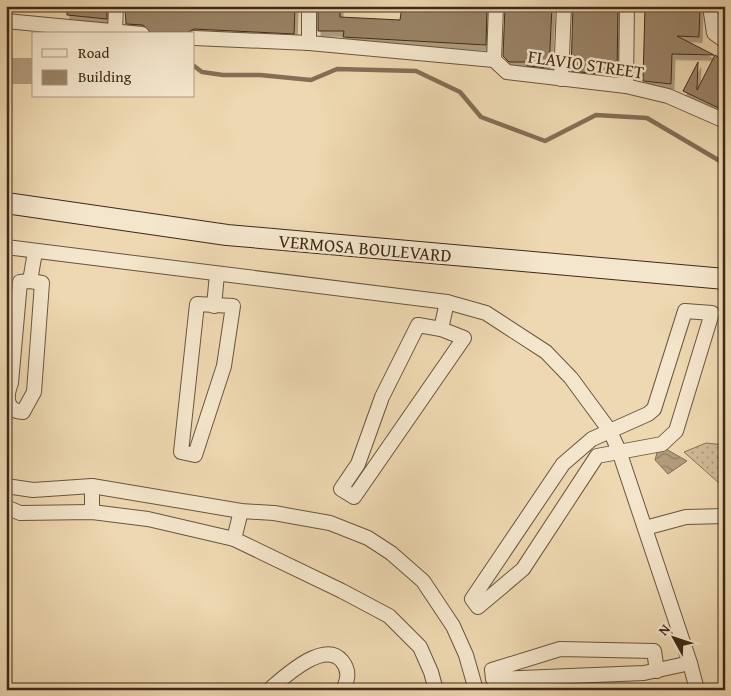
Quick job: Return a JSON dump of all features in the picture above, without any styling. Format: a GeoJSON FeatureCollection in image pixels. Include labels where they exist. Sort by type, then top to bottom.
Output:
{"type":"FeatureCollection","features":[{"type":"Feature","properties":{"kind":"main road","name":"VERMOSA BOULEVARD"},"geometry":{"type":"LineString","coordinates":[[6,203],[228,235],[725,279]]}},
{"type":"Feature","properties":{"kind":"street"},"geometry":{"type":"LineString","coordinates":[[6,21],[115,32],[116,6]]}},
{"type":"Feature","properties":{"kind":"street"},"geometry":{"type":"LineString","coordinates":[[309,6],[309,43]]}},
{"type":"Feature","properties":{"kind":"street"},"geometry":{"type":"LineString","coordinates":[[195,38],[309,43],[494,60],[496,6]]}},
{"type":"Feature","properties":{"kind":"street"},"geometry":{"type":"LineString","coordinates":[[561,78],[564,6]]}},
{"type":"Feature","properties":{"kind":"street"},"geometry":{"type":"LineString","coordinates":[[626,86],[628,6]]}},
{"type":"Feature","properties":{"kind":"street"},"geometry":{"type":"LineString","coordinates":[[710,6],[714,33],[725,41]]}},
{"type":"Feature","properties":{"kind":"street","name":"FLAVIO STREET"},"geometry":{"type":"LineString","coordinates":[[494,60],[507,72],[626,86],[668,96],[725,121]]}},
{"type":"Feature","properties":{"kind":"street"},"geometry":{"type":"LineString","coordinates":[[6,247],[446,302],[486,312],[546,352],[571,378],[610,431],[619,451],[645,528],[690,663],[697,690]]}},
{"type":"Feature","properties":{"kind":"street"},"geometry":{"type":"LineString","coordinates":[[30,281],[35,252]]}},
{"type":"Feature","properties":{"kind":"street"},"geometry":{"type":"LineString","coordinates":[[214,306],[217,274]]}},
{"type":"Feature","properties":{"kind":"street"},"geometry":{"type":"LineString","coordinates":[[30,281],[42,283],[34,392],[23,412],[19,412],[6,399],[6,396],[11,384],[20,282],[30,281]]}},
{"type":"Feature","properties":{"kind":"street"},"geometry":{"type":"LineString","coordinates":[[441,329],[446,302]]}},
{"type":"Feature","properties":{"kind":"street"},"geometry":{"type":"LineString","coordinates":[[197,304],[214,306],[233,306],[224,366],[195,455],[182,452],[197,304]]}},
{"type":"Feature","properties":{"kind":"street"},"geometry":{"type":"LineString","coordinates":[[685,311],[712,313],[676,431],[662,444],[597,456],[523,569],[478,607],[472,599],[563,464],[592,439],[610,431],[648,414],[654,409],[685,311]]}},
{"type":"Feature","properties":{"kind":"street"},"geometry":{"type":"LineString","coordinates":[[418,325],[441,329],[464,338],[354,497],[341,489],[358,464],[382,397],[418,325]]}},
{"type":"Feature","properties":{"kind":"street"},"geometry":{"type":"LineString","coordinates":[[592,439],[597,456]]}},
{"type":"Feature","properties":{"kind":"street"},"geometry":{"type":"LineString","coordinates":[[6,486],[33,490],[92,486],[241,511],[274,513],[330,523],[368,538],[391,553],[423,581],[453,626],[466,655],[476,690]]}},
{"type":"Feature","properties":{"kind":"street"},"geometry":{"type":"LineString","coordinates":[[92,486],[92,512]]}},
{"type":"Feature","properties":{"kind":"street"},"geometry":{"type":"LineString","coordinates":[[6,507],[20,513],[92,512],[148,519],[234,539],[389,616],[420,647],[431,672],[436,690]]}},
{"type":"Feature","properties":{"kind":"street"},"geometry":{"type":"LineString","coordinates":[[234,539],[241,511]]}},
{"type":"Feature","properties":{"kind":"street"},"geometry":{"type":"LineString","coordinates":[[645,528],[686,517],[725,516]]}},
{"type":"Feature","properties":{"kind":"street"},"geometry":{"type":"LineString","coordinates":[[657,671],[654,651],[560,649],[492,670],[493,680],[657,671],[690,663]]}},
{"type":"Feature","properties":{"kind":"street"},"geometry":{"type":"LineString","coordinates":[[269,690],[293,669],[309,660],[325,655],[340,658],[348,669],[348,680],[343,690]]}},
{"type":"Feature","properties":{"kind":"shaded area"},"geometry":{"type":"Polygon","coordinates":[[[706,443],[725,445],[725,479],[719,483],[684,452],[706,443]]]}},
{"type":"Feature","properties":{"kind":"water"},"geometry":{"type":"Polygon","coordinates":[[[659,445],[687,461],[668,474],[655,460],[659,445]]]}},
{"type":"Feature","properties":{"kind":"building"},"geometry":{"type":"Polygon","coordinates":[[[67,6],[107,6],[107,19],[67,15],[67,6]]]}},
{"type":"Feature","properties":{"kind":"building"},"geometry":{"type":"Polygon","coordinates":[[[125,6],[295,6],[294,34],[194,29],[188,32],[150,32],[143,25],[126,24],[125,6]]]}},
{"type":"Feature","properties":{"kind":"building"},"geometry":{"type":"Polygon","coordinates":[[[318,6],[340,6],[340,17],[400,20],[402,6],[487,6],[486,45],[343,37],[344,31],[318,31],[318,6]]]}},
{"type":"Feature","properties":{"kind":"building"},"geometry":{"type":"Polygon","coordinates":[[[505,6],[552,6],[549,68],[527,66],[528,62],[509,62],[503,56],[505,6]]]}},
{"type":"Feature","properties":{"kind":"building"},"geometry":{"type":"Polygon","coordinates":[[[573,6],[618,6],[617,76],[571,71],[573,6]]]}},
{"type":"Feature","properties":{"kind":"building"},"geometry":{"type":"Polygon","coordinates":[[[645,6],[700,6],[699,37],[677,36],[714,55],[672,54],[671,84],[643,81],[645,6]]]}},
{"type":"Feature","properties":{"kind":"building"},"geometry":{"type":"Polygon","coordinates":[[[715,55],[725,61],[725,111],[683,91],[698,62],[697,90],[715,55]]]}},
{"type":"Feature","properties":{"kind":"waterway"},"geometry":{"type":"LineString","coordinates":[[195,67],[202,72],[223,75],[260,75],[311,80],[337,69],[416,71],[460,92],[481,117],[545,141],[596,115],[647,118],[725,164]]}},
{"type":"Feature","properties":{"kind":"waterway"},"geometry":{"type":"LineString","coordinates":[[6,71],[32,71]]}}]}
